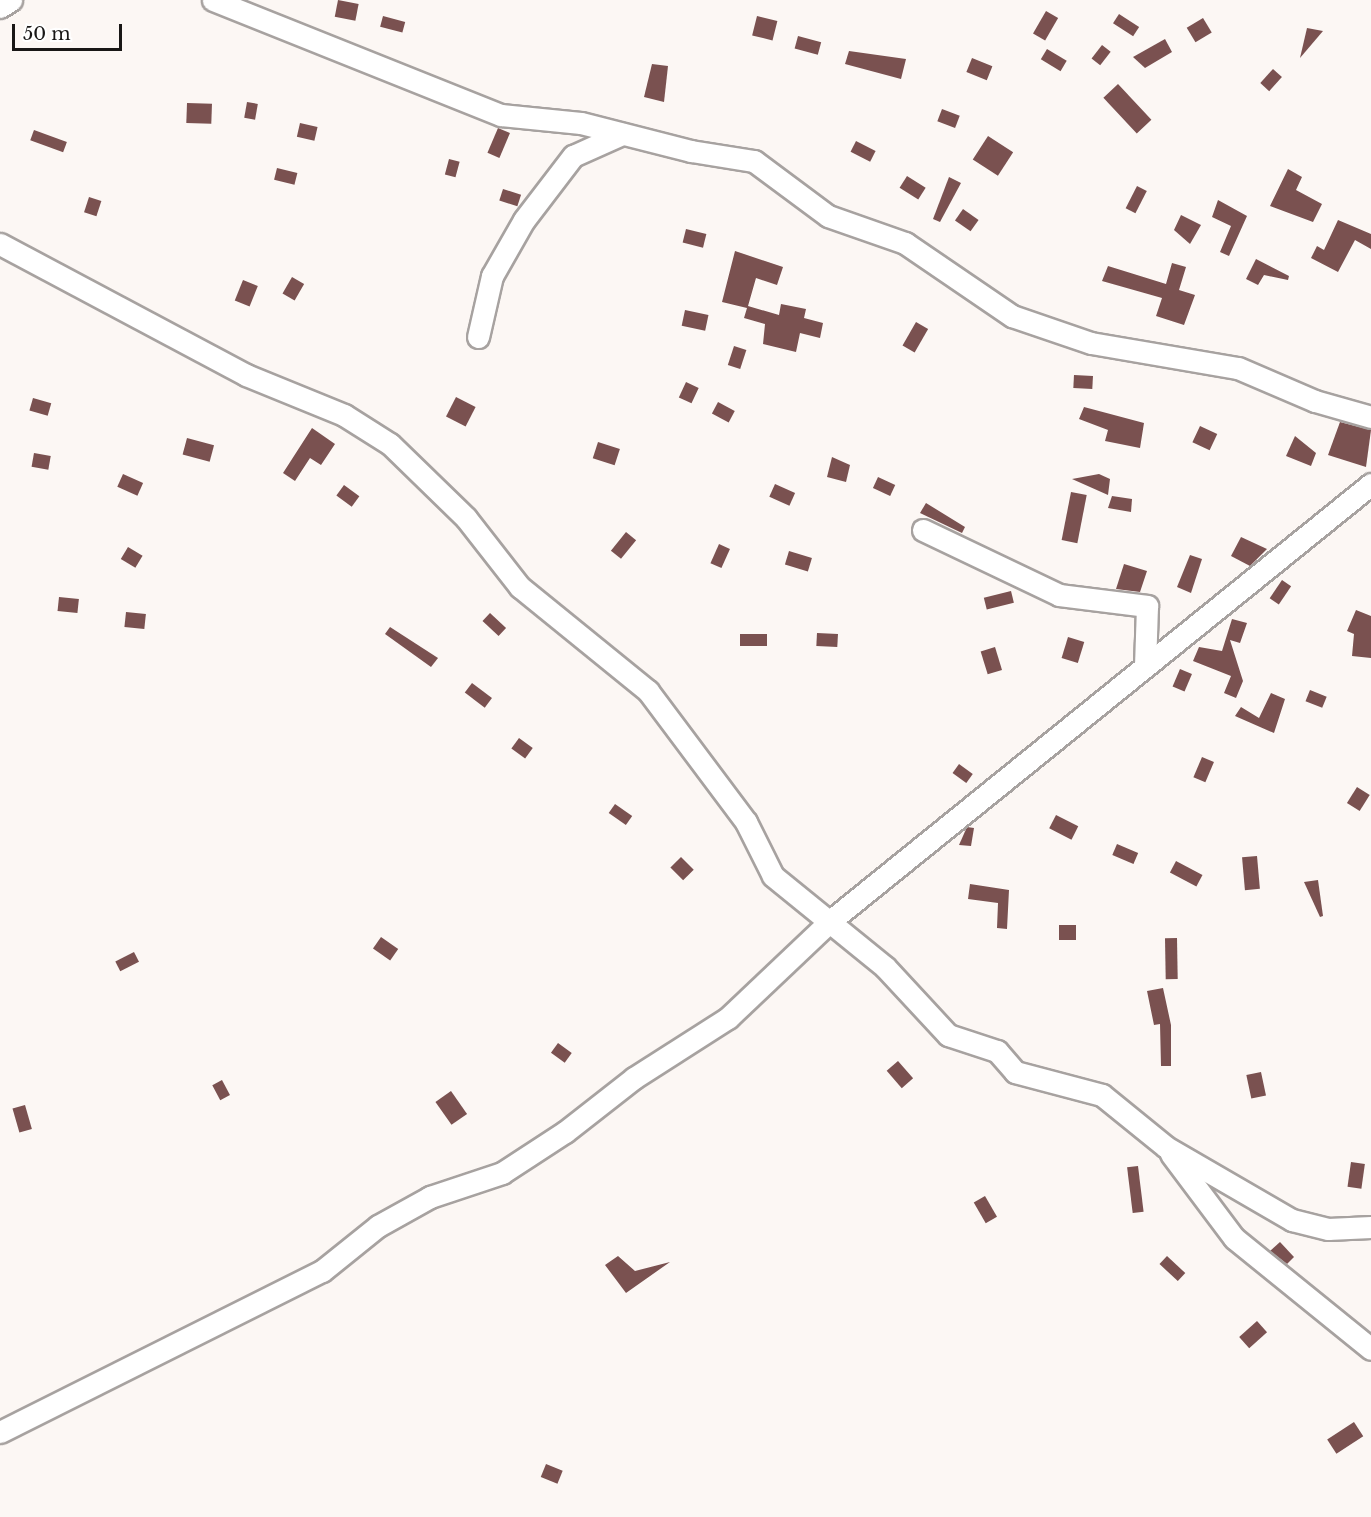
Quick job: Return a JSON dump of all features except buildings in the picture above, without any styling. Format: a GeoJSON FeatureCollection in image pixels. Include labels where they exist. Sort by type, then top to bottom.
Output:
{"type":"FeatureCollection","features":[{"type":"Feature","properties":{"kind":"street"},"geometry":{"type":"LineString","coordinates":[[0,7],[11,0]]}},
{"type":"Feature","properties":{"kind":"street"},"geometry":{"type":"LineString","coordinates":[[213,0],[501,115],[581,123],[622,134],[754,160],[828,216],[906,243],[1012,316],[1091,343],[1238,368],[1315,401],[1371,417]]}},
{"type":"Feature","properties":{"kind":"street"},"geometry":{"type":"LineString","coordinates":[[478,337],[492,276],[524,220],[573,156],[622,134]]}},
{"type":"Feature","properties":{"kind":"street"},"geometry":{"type":"LineString","coordinates":[[0,244],[246,375],[344,415],[390,444],[466,518],[520,587],[648,691],[746,822],[772,876],[885,967],[948,1035],[997,1051],[1015,1072],[1102,1095],[1166,1147],[1292,1221],[1328,1229],[1371,1227]]}},
{"type":"Feature","properties":{"kind":"street"},"geometry":{"type":"LineString","coordinates":[[0,1432],[322,1271],[378,1226],[430,1197],[502,1173],[729,1018],[829,922],[1371,484]]}},
{"type":"Feature","properties":{"kind":"street"},"geometry":{"type":"LineString","coordinates":[[923,530],[1059,595],[1147,606],[1145,665]]}},
{"type":"Feature","properties":{"kind":"street"},"geometry":{"type":"LineString","coordinates":[[1166,1147],[1234,1238],[1371,1349]]}}]}
